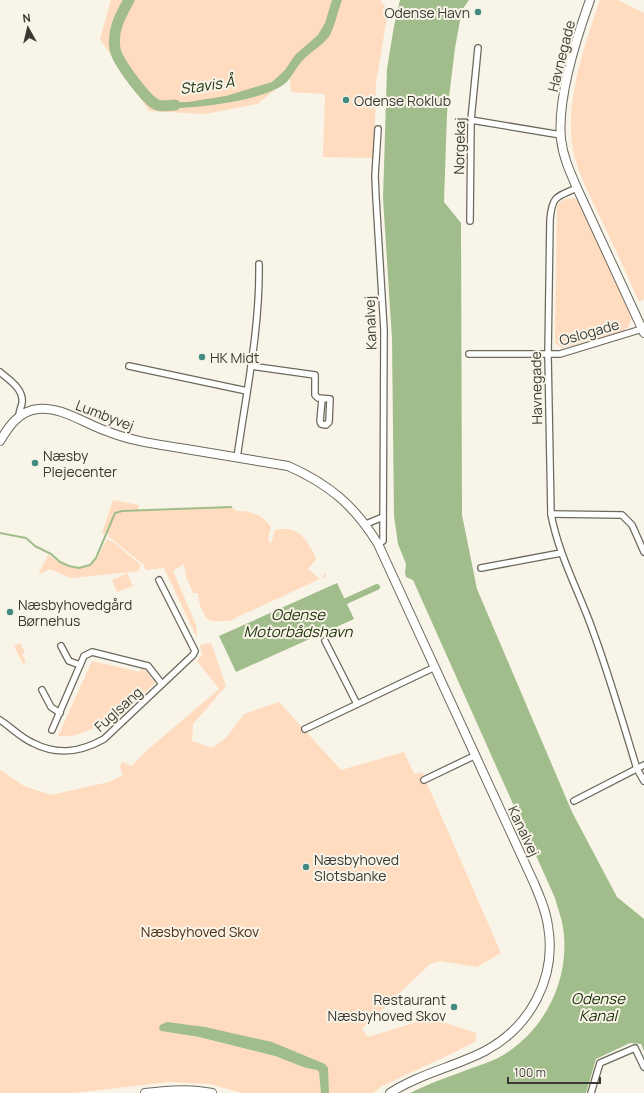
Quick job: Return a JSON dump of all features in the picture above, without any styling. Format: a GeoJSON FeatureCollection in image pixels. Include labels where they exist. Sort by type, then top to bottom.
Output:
{"type":"FeatureCollection","features":[{"type":"Feature","properties":{"kind":"street","name":"Havnegade"},"geometry":{"type":"LineString","coordinates":[[590,0],[581,26],[564,91],[560,125],[564,154],[576,188],[554,199],[551,206],[548,355],[551,514],[555,535],[598,644],[637,769],[644,781]]}},
{"type":"Feature","properties":{"kind":"street","name":"Norgekaj"},"geometry":{"type":"LineString","coordinates":[[470,221],[471,120],[478,48]]}},
{"type":"Feature","properties":{"kind":"street"},"geometry":{"type":"LineString","coordinates":[[471,120],[561,135]]}},
{"type":"Feature","properties":{"kind":"street","name":"Kanalvej"},"geometry":{"type":"LineString","coordinates":[[378,129],[375,176],[384,330],[383,541],[378,544],[476,755],[541,900],[550,942],[547,972],[537,1000],[522,1022],[511,1034],[483,1052],[412,1080],[390,1093]]}},
{"type":"Feature","properties":{"kind":"street"},"geometry":{"type":"LineString","coordinates":[[576,188],[643,331]]}},
{"type":"Feature","properties":{"kind":"street"},"geometry":{"type":"LineString","coordinates":[[237,458],[251,366],[259,286],[259,264]]}},
{"type":"Feature","properties":{"kind":"street","name":"Oslogade"},"geometry":{"type":"LineString","coordinates":[[469,354],[560,354],[643,331]]}},
{"type":"Feature","properties":{"kind":"street"},"geometry":{"type":"LineString","coordinates":[[129,366],[246,391]]}},
{"type":"Feature","properties":{"kind":"street"},"geometry":{"type":"LineString","coordinates":[[251,366],[315,375],[315,396],[322,399]]}},
{"type":"Feature","properties":{"kind":"street"},"geometry":{"type":"LineString","coordinates":[[0,372],[18,388],[22,396],[19,416],[8,426],[0,441]]}},
{"type":"Feature","properties":{"kind":"street","name":"Lumbyvej"},"geometry":{"type":"LineString","coordinates":[[19,416],[27,411],[36,409],[47,408],[58,410],[109,433],[135,440],[288,466],[326,486],[343,500],[366,524],[378,544]]}},
{"type":"Feature","properties":{"kind":"street"},"geometry":{"type":"LineString","coordinates":[[551,514],[622,515],[632,525],[644,552]]}},
{"type":"Feature","properties":{"kind":"street"},"geometry":{"type":"LineString","coordinates":[[366,524],[383,517]]}},
{"type":"Feature","properties":{"kind":"street"},"geometry":{"type":"LineString","coordinates":[[481,568],[561,552]]}},
{"type":"Feature","properties":{"kind":"street","name":"Fuglsang"},"geometry":{"type":"LineString","coordinates":[[0,720],[32,743],[48,749],[63,751],[79,750],[104,739],[193,655],[195,651],[159,580]]}},
{"type":"Feature","properties":{"kind":"street"},"geometry":{"type":"LineString","coordinates":[[325,641],[357,704]]}},
{"type":"Feature","properties":{"kind":"street"},"geometry":{"type":"LineString","coordinates":[[61,646],[69,661],[80,665]]}},
{"type":"Feature","properties":{"kind":"street","name":"Fuglsang"},"geometry":{"type":"LineString","coordinates":[[52,730],[84,656],[92,652],[148,666],[162,684]]}},
{"type":"Feature","properties":{"kind":"street"},"geometry":{"type":"LineString","coordinates":[[305,729],[435,667]]}},
{"type":"Feature","properties":{"kind":"street"},"geometry":{"type":"LineString","coordinates":[[42,690],[51,707],[60,712]]}},
{"type":"Feature","properties":{"kind":"street"},"geometry":{"type":"LineString","coordinates":[[424,780],[476,755]]}},
{"type":"Feature","properties":{"kind":"street"},"geometry":{"type":"LineString","coordinates":[[574,801],[644,765]]}},
{"type":"Feature","properties":{"kind":"street"},"geometry":{"type":"LineString","coordinates":[[591,1093],[600,1063],[635,1048],[644,1067]]}},
{"type":"Feature","properties":{"kind":"street"},"geometry":{"type":"LineString","coordinates":[[145,1093],[178,1090],[194,1090],[212,1093]]}},
{"type":"Feature","properties":{"kind":"green space"},"geometry":{"type":"Polygon","coordinates":[[[111,0],[380,0],[388,11],[376,83],[374,158],[323,157],[325,94],[291,92],[290,78],[257,104],[205,114],[149,111],[100,39],[111,0]]]}},
{"type":"Feature","properties":{"kind":"green space"},"geometry":{"type":"Polygon","coordinates":[[[600,0],[618,0],[644,13],[644,300],[643,299],[639,302],[581,176],[572,142],[571,113],[576,80],[584,48],[600,0]]]}},
{"type":"Feature","properties":{"kind":"green space"},"geometry":{"type":"Polygon","coordinates":[[[575,198],[579,202],[632,317],[628,327],[621,332],[562,348],[555,343],[557,205],[565,199],[575,198]]]}},
{"type":"Feature","properties":{"kind":"green space"},"geometry":{"type":"Polygon","coordinates":[[[113,500],[139,505],[138,510],[232,507],[236,511],[251,512],[264,519],[271,527],[268,539],[271,544],[275,530],[288,529],[298,532],[315,555],[316,559],[308,569],[320,579],[229,621],[212,621],[206,617],[200,605],[198,593],[193,593],[186,577],[184,564],[173,571],[196,625],[197,638],[164,568],[146,570],[143,564],[109,537],[108,533],[102,533],[113,500]]]}},
{"type":"Feature","properties":{"kind":"green space"},"geometry":{"type":"Polygon","coordinates":[[[107,539],[113,542],[141,565],[139,569],[140,571],[71,578],[50,569],[38,575],[48,555],[60,563],[68,566],[75,568],[88,567],[96,560],[107,539]]]}},
{"type":"Feature","properties":{"kind":"green space"},"geometry":{"type":"Polygon","coordinates":[[[127,573],[133,586],[117,592],[112,580],[127,573]]]}},
{"type":"Feature","properties":{"kind":"green space"},"geometry":{"type":"Polygon","coordinates":[[[20,643],[25,652],[22,654],[26,662],[23,664],[14,646],[20,643]]]}},
{"type":"Feature","properties":{"kind":"green space","name":"Næsbyhoved Skov"},"geometry":{"type":"Polygon","coordinates":[[[211,643],[226,686],[193,724],[192,741],[212,748],[227,737],[244,714],[279,702],[341,770],[404,752],[414,774],[422,772],[501,953],[477,967],[440,961],[430,964],[362,1029],[368,1037],[430,1018],[476,1033],[476,1041],[382,1086],[373,1093],[329,1093],[325,1064],[271,1042],[161,1031],[199,1037],[275,1056],[306,1068],[318,1070],[321,1093],[242,1093],[210,1084],[169,1082],[74,1093],[0,1093],[0,770],[24,786],[51,795],[109,782],[123,775],[120,767],[122,762],[132,766],[144,753],[219,689],[197,661],[202,655],[200,645],[211,643]]]}},
{"type":"Feature","properties":{"kind":"green space"},"geometry":{"type":"Polygon","coordinates":[[[92,661],[140,672],[141,668],[147,672],[155,683],[124,712],[121,709],[91,729],[75,735],[58,736],[92,661]]]}},
{"type":"Feature","properties":{"kind":"water"},"geometry":{"type":"Polygon","coordinates":[[[332,0],[342,0],[330,35],[300,63],[290,78],[280,87],[254,97],[222,104],[160,109],[162,102],[188,102],[226,96],[272,82],[285,70],[295,55],[318,35],[325,23],[332,0]]]}},
{"type":"Feature","properties":{"kind":"water","name":"Odense Kanal"},"geometry":{"type":"Polygon","coordinates":[[[400,0],[469,0],[462,10],[455,48],[447,113],[444,202],[461,223],[462,515],[477,589],[572,812],[617,897],[644,919],[644,1051],[641,1044],[630,1043],[596,1059],[586,1093],[410,1093],[498,1058],[515,1047],[530,1033],[542,1018],[552,1000],[559,981],[563,962],[564,942],[562,922],[555,898],[413,580],[406,577],[406,564],[398,544],[394,516],[392,339],[383,198],[387,69],[400,0]]]}},
{"type":"Feature","properties":{"kind":"water","name":"Odense Motorbådshavn"},"geometry":{"type":"Polygon","coordinates":[[[337,583],[354,619],[236,672],[219,636],[337,583]]]}},
{"type":"Feature","properties":{"kind":"water"},"geometry":{"type":"Polygon","coordinates":[[[167,1022],[205,1027],[272,1042],[325,1064],[328,1068],[329,1093],[321,1093],[319,1072],[317,1070],[306,1068],[275,1056],[199,1037],[161,1031],[159,1029],[160,1025],[167,1022]]]}},
{"type":"Feature","properties":{"kind":"waterway","name":"Stavis Å"},"geometry":{"type":"LineString","coordinates":[[129,0],[116,30],[114,42],[117,55],[133,80],[152,102],[159,106],[175,105]]}},
{"type":"Feature","properties":{"kind":"waterway"},"geometry":{"type":"LineString","coordinates":[[0,533],[26,538],[35,546],[51,554],[60,562],[79,568],[90,565],[96,558],[115,513],[122,511],[231,507]]}},
{"type":"Feature","properties":{"kind":"waterway"},"geometry":{"type":"LineString","coordinates":[[346,601],[377,587]]}},
{"type":"Feature","properties":{"kind":"place","name":"Odense Havn"},"geometry":{"type":"Point","coordinates":[478,12]}},
{"type":"Feature","properties":{"kind":"place","name":"Odense Roklub"},"geometry":{"type":"Point","coordinates":[346,100]}},
{"type":"Feature","properties":{"kind":"place","name":"HK Midt"},"geometry":{"type":"Point","coordinates":[202,357]}},
{"type":"Feature","properties":{"kind":"place","name":"Næsby Plejecenter"},"geometry":{"type":"Point","coordinates":[35,463]}},
{"type":"Feature","properties":{"kind":"place","name":"Næsbyhovedgård Børnehus"},"geometry":{"type":"Point","coordinates":[10,612]}},
{"type":"Feature","properties":{"kind":"place","name":"Næsbyhoved Slotsbanke"},"geometry":{"type":"Point","coordinates":[306,867]}},
{"type":"Feature","properties":{"kind":"place","name":"Restaurant Næsbyhoved Skov"},"geometry":{"type":"Point","coordinates":[454,1007]}}]}
